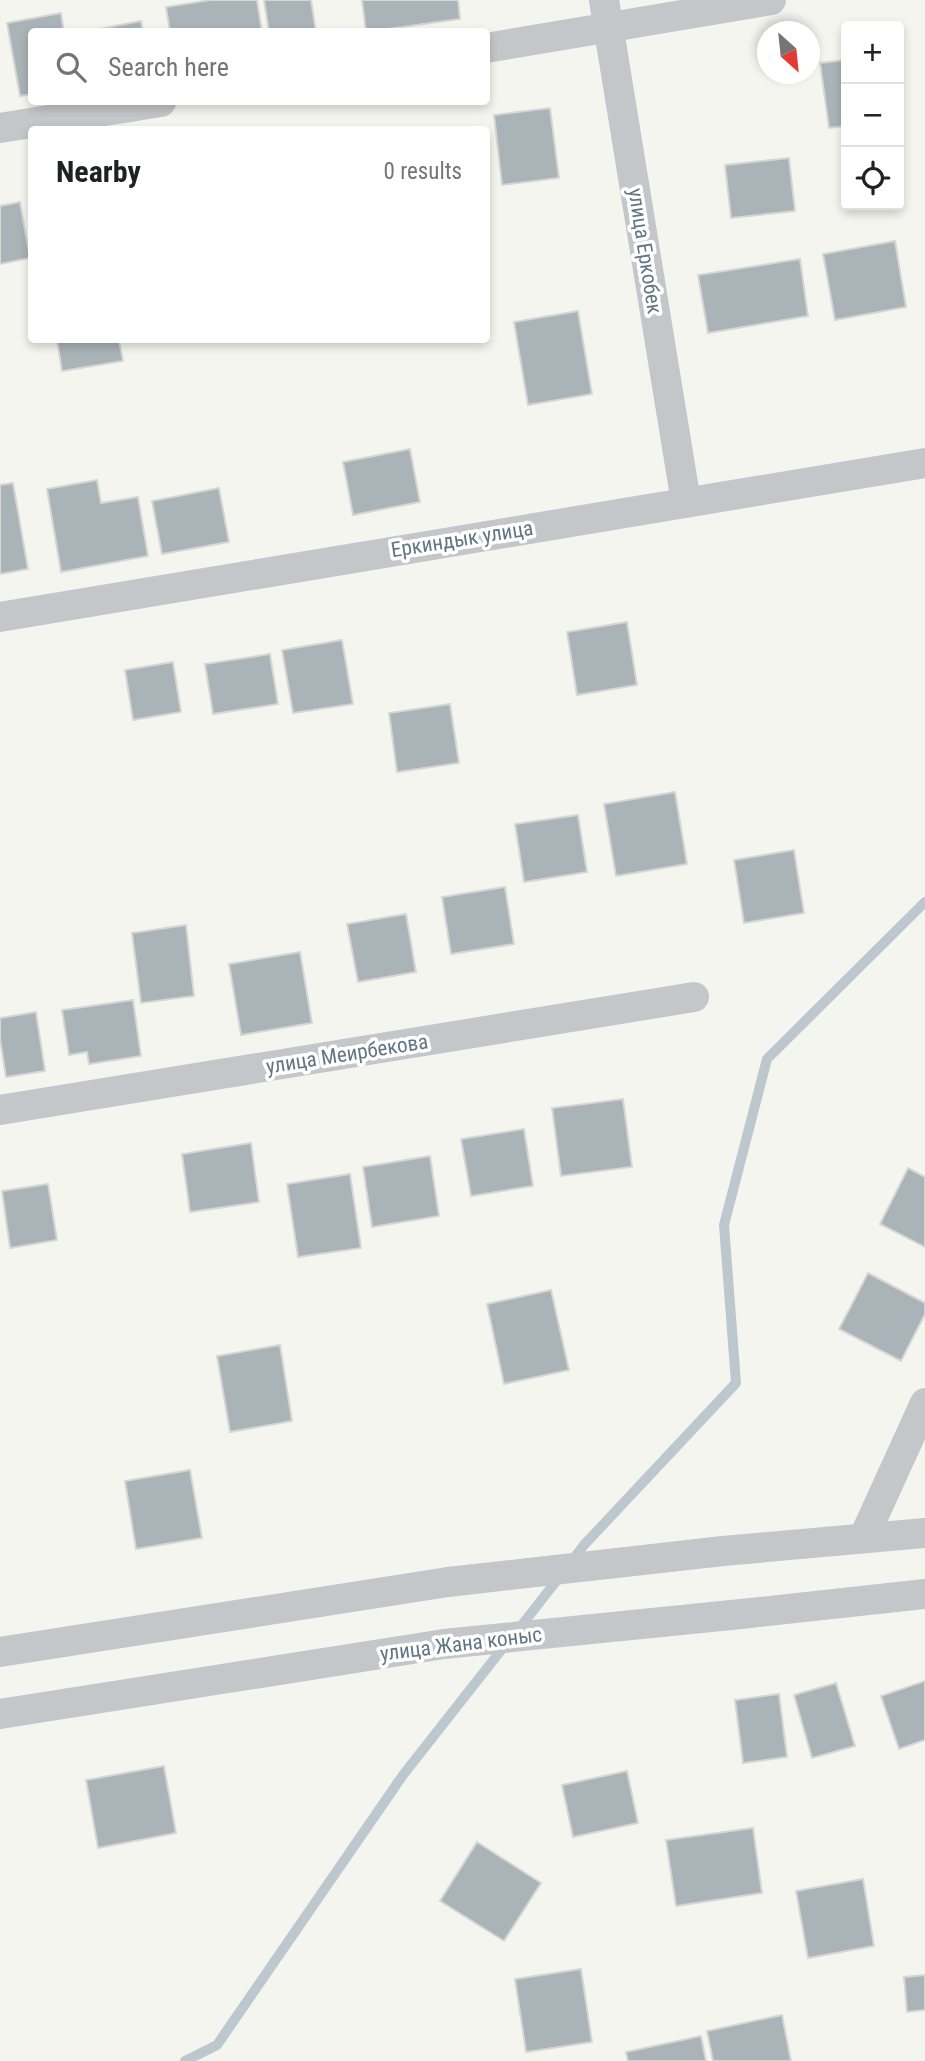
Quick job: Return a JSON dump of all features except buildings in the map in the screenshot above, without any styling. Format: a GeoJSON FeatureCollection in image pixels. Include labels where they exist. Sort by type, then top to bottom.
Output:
{"type":"FeatureCollection","features":[{"type":"Feature","properties":{"kind":"street"},"geometry":{"type":"LineString","coordinates":[[490,47],[607,14],[772,0]]}},
{"type":"Feature","properties":{"kind":"street","name":"улица Еркобек"},"geometry":{"type":"LineString","coordinates":[[607,14],[686,502]]}},
{"type":"Feature","properties":{"kind":"street"},"geometry":{"type":"LineString","coordinates":[[0,128],[142,105]]}},
{"type":"Feature","properties":{"kind":"street","name":"Еркиндык улица"},"geometry":{"type":"LineString","coordinates":[[0,617],[925,463]]}},
{"type":"Feature","properties":{"kind":"street","name":"улица Меирбекова"},"geometry":{"type":"LineString","coordinates":[[0,1110],[694,997]]}},
{"type":"Feature","properties":{"kind":"street"},"geometry":{"type":"LineString","coordinates":[[864,1537],[925,1403]]}},
{"type":"Feature","properties":{"kind":"street"},"geometry":{"type":"LineString","coordinates":[[0,1652],[448,1582],[723,1550],[925,1533]]}},
{"type":"Feature","properties":{"kind":"street","name":"улица Жана коныс"},"geometry":{"type":"LineString","coordinates":[[0,1714],[444,1644],[925,1594]]}},
{"type":"Feature","properties":{"kind":"waterway"},"geometry":{"type":"LineString","coordinates":[[572,1561],[736,1383],[724,1225],[767,1059],[925,902]]}},
{"type":"Feature","properties":{"kind":"waterway"},"geometry":{"type":"LineString","coordinates":[[518,1630],[561,1575]]}},
{"type":"Feature","properties":{"kind":"waterway"},"geometry":{"type":"LineString","coordinates":[[185,2061],[217,2045],[403,1775],[506,1644]]}}]}
